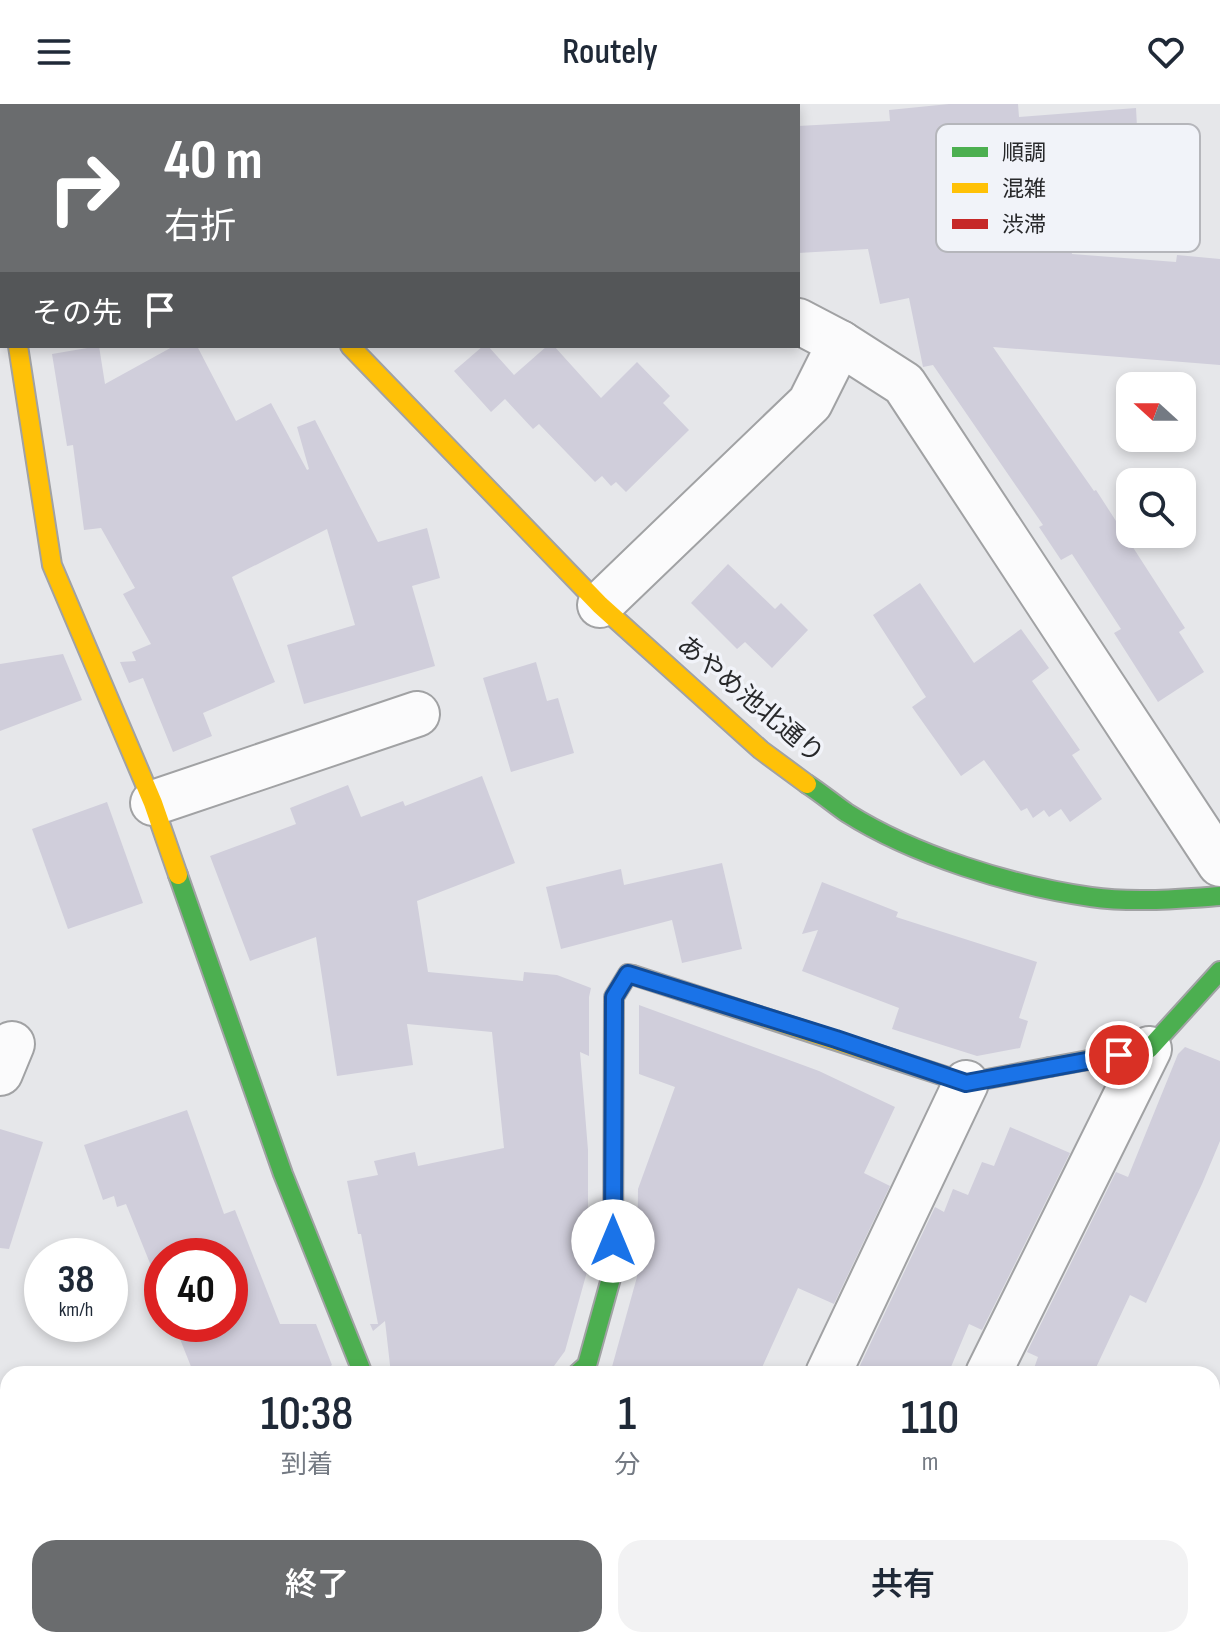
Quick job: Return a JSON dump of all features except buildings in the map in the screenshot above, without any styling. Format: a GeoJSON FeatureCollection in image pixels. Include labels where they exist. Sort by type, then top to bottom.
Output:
{"type":"FeatureCollection","features":[{"type":"Feature","properties":{"kind":"street"},"geometry":{"type":"LineString","coordinates":[[800,322],[840,343],[904,384],[1220,864]]}},
{"type":"Feature","properties":{"kind":"street"},"geometry":{"type":"LineString","coordinates":[[600,605],[810,403],[840,343]]}},
{"type":"Feature","properties":{"kind":"street"},"geometry":{"type":"LineString","coordinates":[[18,348],[52,565],[153,803],[283,1174],[360,1366]]}},
{"type":"Feature","properties":{"kind":"street","name":"あやめ池北通り"},"geometry":{"type":"LineString","coordinates":[[352,348],[600,605],[761,750],[849,814],[925,852],[1007,879],[1092,897],[1169,900],[1220,896]]}},
{"type":"Feature","properties":{"kind":"street"},"geometry":{"type":"LineString","coordinates":[[153,803],[417,714]]}},
{"type":"Feature","properties":{"kind":"street"},"geometry":{"type":"LineString","coordinates":[[992,1366],[1149,1049],[1220,971]]}},
{"type":"Feature","properties":{"kind":"street"},"geometry":{"type":"LineString","coordinates":[[586,1366],[613,1271],[614,997],[628,974],[966,1083],[1149,1049]]}},
{"type":"Feature","properties":{"kind":"street"},"geometry":{"type":"LineString","coordinates":[[832,1366],[966,1083]]}},
{"type":"Feature","properties":{"kind":"traffic: fast"},"geometry":{"type":"LineString","coordinates":[[807,784],[873,828],[933,855],[997,877],[1107,899],[1220,896]]}},
{"type":"Feature","properties":{"kind":"traffic: fast"},"geometry":{"type":"LineString","coordinates":[[178,875],[283,1174],[360,1366]]}},
{"type":"Feature","properties":{"kind":"traffic: fast"},"geometry":{"type":"LineString","coordinates":[[1050,1067],[1149,1049],[1220,971]]}},
{"type":"Feature","properties":{"kind":"traffic: fast"},"geometry":{"type":"LineString","coordinates":[[586,1366],[613,1271],[614,997],[628,974],[633,975]]}},
{"type":"Feature","properties":{"kind":"traffic: slow"},"geometry":{"type":"LineString","coordinates":[[18,348],[52,565],[153,803],[178,875]]}},
{"type":"Feature","properties":{"kind":"traffic: slow"},"geometry":{"type":"LineString","coordinates":[[352,348],[600,605],[761,750],[807,784]]}},
{"type":"Feature","properties":{"kind":"traffic: slow"},"geometry":{"type":"LineString","coordinates":[[633,975],[966,1083],[1050,1067]]}},
{"type":"Feature","properties":{"kind":"route"},"geometry":{"type":"LineString","coordinates":[[613,1241],[614,997],[628,974],[966,1083],[1119,1055]]}}]}
